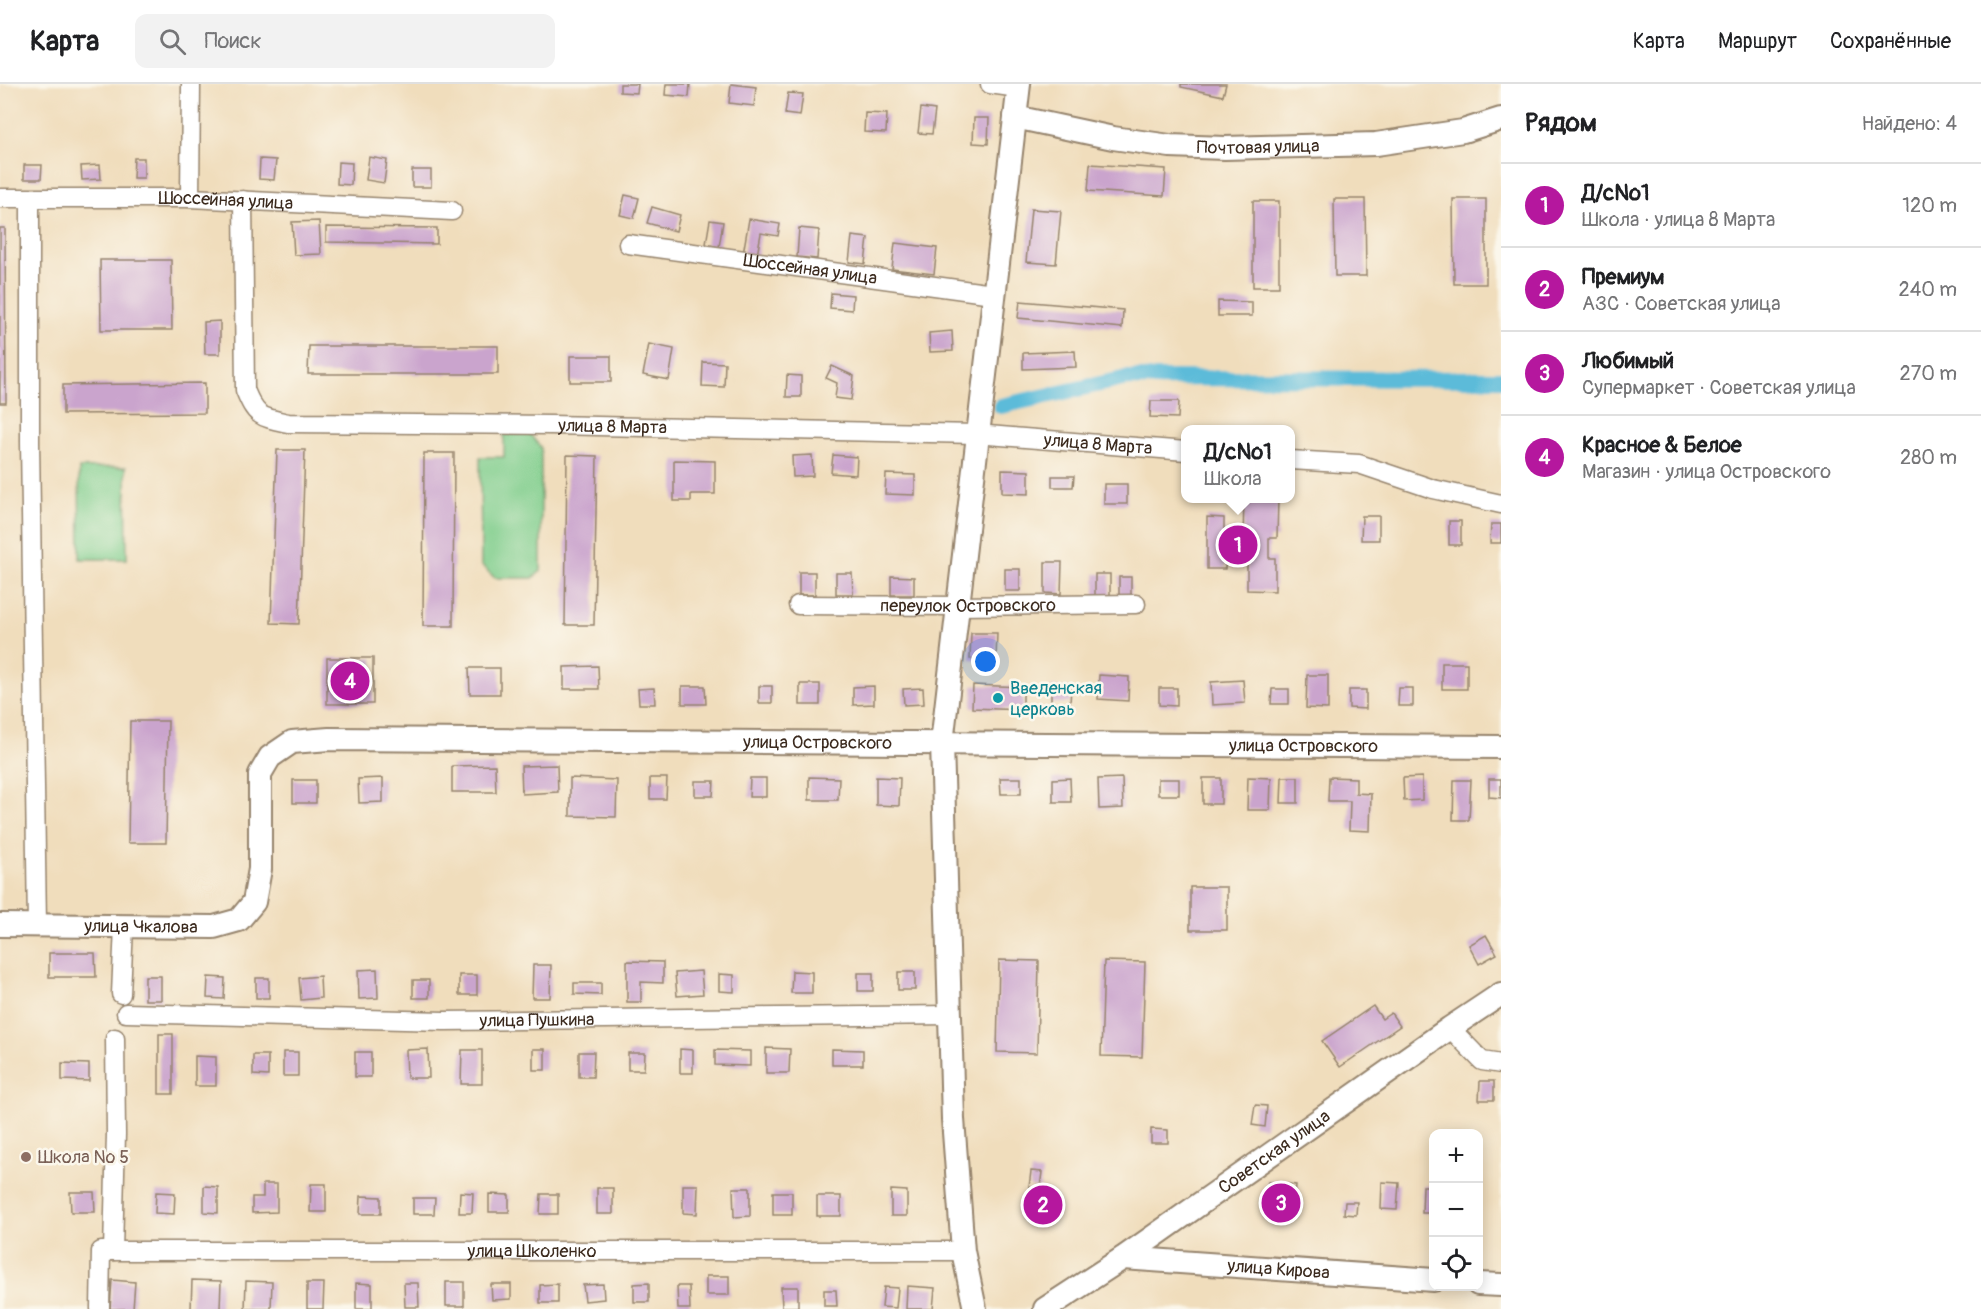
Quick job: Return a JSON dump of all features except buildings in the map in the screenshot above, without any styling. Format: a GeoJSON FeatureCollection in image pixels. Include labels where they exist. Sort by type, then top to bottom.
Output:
{"type":"FeatureCollection","features":[{"type":"Feature","properties":{"kind":"street"},"geometry":{"type":"LineString","coordinates":[[190,84],[190,198]]}},
{"type":"Feature","properties":{"kind":"street"},"geometry":{"type":"LineString","coordinates":[[975,1309],[963,1251],[953,1119],[942,743],[976,434],[1019,86],[990,84]]}},
{"type":"Feature","properties":{"kind":"street","name":"Почтовая улица"},"geometry":{"type":"LineString","coordinates":[[1015,117],[1113,138],[1170,146],[1226,148],[1376,144],[1463,131],[1501,120]]}},
{"type":"Feature","properties":{"kind":"street","name":"Шоссейная улица"},"geometry":{"type":"LineString","coordinates":[[0,198],[190,198],[452,211]]}},
{"type":"Feature","properties":{"kind":"street"},"geometry":{"type":"LineString","coordinates":[[30,199],[30,465],[37,926]]}},
{"type":"Feature","properties":{"kind":"street","name":"улица 8 Марта"},"geometry":{"type":"LineString","coordinates":[[243,200],[245,390],[253,409],[267,419],[288,423],[551,425],[976,434],[1181,452]]}},
{"type":"Feature","properties":{"kind":"street","name":"Шоссейная улица"},"geometry":{"type":"LineString","coordinates":[[628,244],[993,294]]}},
{"type":"Feature","properties":{"kind":"street"},"geometry":{"type":"LineString","coordinates":[[1295,460],[1359,464],[1433,489],[1501,504]]}},
{"type":"Feature","properties":{"kind":"street","name":"переулок Островского"},"geometry":{"type":"LineString","coordinates":[[798,605],[1136,604]]}},
{"type":"Feature","properties":{"kind":"street","name":"улица Островского"},"geometry":{"type":"LineString","coordinates":[[257,884],[260,869],[260,774],[270,757],[292,742],[329,739],[1501,747]]}},
{"type":"Feature","properties":{"kind":"street","name":"улица Чкалова"},"geometry":{"type":"LineString","coordinates":[[0,925],[214,927],[239,920],[254,903],[257,884]]}},
{"type":"Feature","properties":{"kind":"street"},"geometry":{"type":"LineString","coordinates":[[121,994],[124,926]]}},
{"type":"Feature","properties":{"kind":"street","name":"Советская улица"},"geometry":{"type":"LineString","coordinates":[[1045,1309],[1123,1258],[1501,994]]}},
{"type":"Feature","properties":{"kind":"street","name":"улица Пушкина"},"geometry":{"type":"LineString","coordinates":[[126,1013],[444,1021],[950,1015]]}},
{"type":"Feature","properties":{"kind":"street"},"geometry":{"type":"LineString","coordinates":[[1450,1028],[1482,1061],[1501,1064]]}},
{"type":"Feature","properties":{"kind":"street"},"geometry":{"type":"LineString","coordinates":[[100,1309],[116,1134],[115,1038]]}},
{"type":"Feature","properties":{"kind":"street","name":"улица Школенко"},"geometry":{"type":"LineString","coordinates":[[107,1251],[963,1251]]}},
{"type":"Feature","properties":{"kind":"street","name":"улица Кирова"},"geometry":{"type":"LineString","coordinates":[[1123,1258],[1429,1281]]}},
{"type":"Feature","properties":{"kind":"street"},"geometry":{"type":"LineString","coordinates":[[1483,1284],[1501,1285]]}},
{"type":"Feature","properties":{"kind":"green space"},"geometry":{"type":"Polygon","coordinates":[[[529,433],[541,448],[541,571],[533,578],[495,578],[481,565],[480,457],[504,457],[504,434],[529,433]]]}},
{"type":"Feature","properties":{"kind":"green space"},"geometry":{"type":"Polygon","coordinates":[[[126,467],[127,559],[80,559],[79,468],[126,467]]]}},
{"type":"Feature","properties":{"kind":"waterway"},"geometry":{"type":"LineString","coordinates":[[1001,406],[1127,378],[1501,379]]}},
{"type":"Feature","properties":{"kind":"place","name":"Д/с№1"},"geometry":{"type":"Point","coordinates":[1238,545]}},
{"type":"Feature","properties":{"kind":"place","name":"Красное & Белое"},"geometry":{"type":"Point","coordinates":[350,681]}},
{"type":"Feature","properties":{"kind":"place","name":"Введенская церковь"},"geometry":{"type":"Point","coordinates":[998,698]}},
{"type":"Feature","properties":{"kind":"place","name":"Школа № 5"},"geometry":{"type":"Point","coordinates":[26,1157]}},
{"type":"Feature","properties":{"kind":"place","name":"Любимый"},"geometry":{"type":"Point","coordinates":[1281,1203]}},
{"type":"Feature","properties":{"kind":"place","name":"Премиум"},"geometry":{"type":"Point","coordinates":[1043,1205]}}]}
